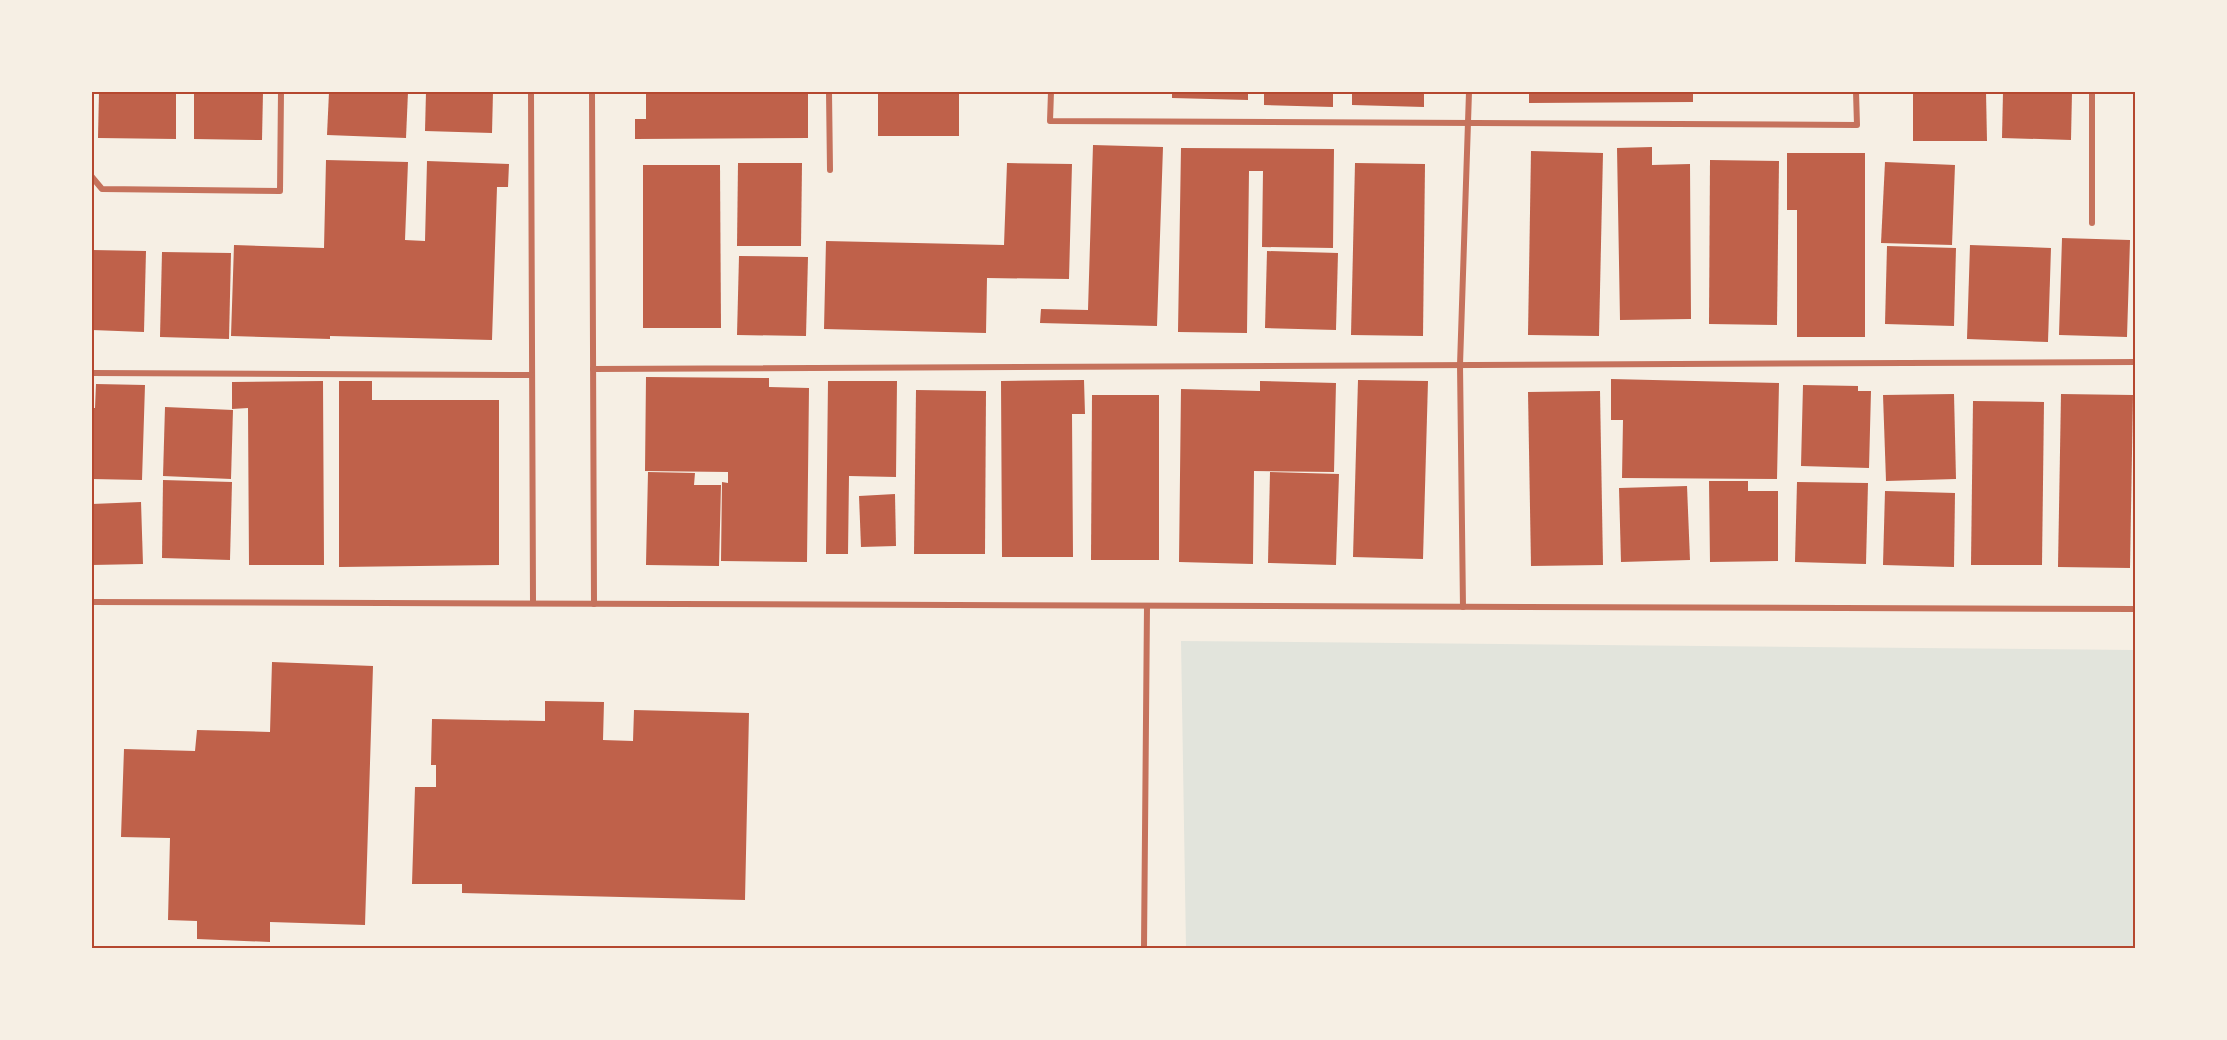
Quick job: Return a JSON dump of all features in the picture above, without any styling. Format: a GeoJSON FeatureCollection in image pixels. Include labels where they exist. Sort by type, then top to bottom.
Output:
{"type":"FeatureCollection","features":[{"type":"Feature","properties":{"kind":"street"},"geometry":{"type":"LineString","coordinates":[[92,177],[102,189],[280,191],[281,92]]}},
{"type":"Feature","properties":{"kind":"street"},"geometry":{"type":"LineString","coordinates":[[531,92],[532,603]]}},
{"type":"Feature","properties":{"kind":"street"},"geometry":{"type":"LineString","coordinates":[[592,92],[594,604]]}},
{"type":"Feature","properties":{"kind":"street"},"geometry":{"type":"LineString","coordinates":[[829,92],[830,170]]}},
{"type":"Feature","properties":{"kind":"street"},"geometry":{"type":"LineString","coordinates":[[1051,92],[1050,121],[1857,125],[1856,92]]}},
{"type":"Feature","properties":{"kind":"street"},"geometry":{"type":"LineString","coordinates":[[1463,607],[1460,365],[1469,92]]}},
{"type":"Feature","properties":{"kind":"street"},"geometry":{"type":"LineString","coordinates":[[2092,92],[2092,223]]}},
{"type":"Feature","properties":{"kind":"street"},"geometry":{"type":"LineString","coordinates":[[593,369],[2136,362]]}},
{"type":"Feature","properties":{"kind":"street"},"geometry":{"type":"LineString","coordinates":[[92,373],[532,375]]}},
{"type":"Feature","properties":{"kind":"street"},"geometry":{"type":"LineString","coordinates":[[92,602],[2136,609]]}},
{"type":"Feature","properties":{"kind":"street"},"geometry":{"type":"LineString","coordinates":[[1144,948],[1147,606]]}},
{"type":"Feature","properties":{"kind":"shaded area"},"geometry":{"type":"Polygon","coordinates":[[[1181,641],[2135,650],[2135,948],[1186,948],[1181,641]]]}},
{"type":"Feature","properties":{"kind":"building"},"geometry":{"type":"Polygon","coordinates":[[[99,92],[176,92],[176,139],[98,138],[99,92]]]}},
{"type":"Feature","properties":{"kind":"building"},"geometry":{"type":"Polygon","coordinates":[[[194,92],[263,92],[262,140],[194,139],[194,92]]]}},
{"type":"Feature","properties":{"kind":"building"},"geometry":{"type":"Polygon","coordinates":[[[329,92],[408,92],[406,138],[327,135],[329,92]]]}},
{"type":"Feature","properties":{"kind":"building"},"geometry":{"type":"Polygon","coordinates":[[[426,92],[493,92],[492,133],[425,131],[426,92]]]}},
{"type":"Feature","properties":{"kind":"building"},"geometry":{"type":"Polygon","coordinates":[[[646,92],[808,92],[808,138],[635,139],[635,119],[646,119],[646,92]]]}},
{"type":"Feature","properties":{"kind":"building"},"geometry":{"type":"Polygon","coordinates":[[[878,92],[959,92],[959,136],[878,136],[878,92]]]}},
{"type":"Feature","properties":{"kind":"building"},"geometry":{"type":"Polygon","coordinates":[[[1172,92],[1248,92],[1248,100],[1172,98],[1172,92]]]}},
{"type":"Feature","properties":{"kind":"building"},"geometry":{"type":"Polygon","coordinates":[[[1264,92],[1333,92],[1333,107],[1264,105],[1264,92]]]}},
{"type":"Feature","properties":{"kind":"building"},"geometry":{"type":"Polygon","coordinates":[[[1352,92],[1424,92],[1424,107],[1352,105],[1352,92]]]}},
{"type":"Feature","properties":{"kind":"building"},"geometry":{"type":"Polygon","coordinates":[[[1529,92],[1693,92],[1693,102],[1529,103],[1529,92]]]}},
{"type":"Feature","properties":{"kind":"building"},"geometry":{"type":"Polygon","coordinates":[[[1913,92],[1986,92],[1987,141],[1913,141],[1913,92]]]}},
{"type":"Feature","properties":{"kind":"building"},"geometry":{"type":"Polygon","coordinates":[[[2003,92],[2072,92],[2071,140],[2002,138],[2003,92]]]}},
{"type":"Feature","properties":{"kind":"building"},"geometry":{"type":"Polygon","coordinates":[[[1093,145],[1163,147],[1157,326],[1040,323],[1041,309],[1088,310],[1093,145]]]}},
{"type":"Feature","properties":{"kind":"building"},"geometry":{"type":"Polygon","coordinates":[[[1652,147],[1652,165],[1690,164],[1691,319],[1620,320],[1617,148],[1652,147]]]}},
{"type":"Feature","properties":{"kind":"building"},"geometry":{"type":"Polygon","coordinates":[[[1181,148],[1334,149],[1333,248],[1262,247],[1263,171],[1249,171],[1247,333],[1178,332],[1181,148]]]}},
{"type":"Feature","properties":{"kind":"building"},"geometry":{"type":"Polygon","coordinates":[[[1531,151],[1603,153],[1599,336],[1528,335],[1531,151]]]}},
{"type":"Feature","properties":{"kind":"building"},"geometry":{"type":"Polygon","coordinates":[[[1787,153],[1865,153],[1865,337],[1797,337],[1797,210],[1787,210],[1787,153]]]}},
{"type":"Feature","properties":{"kind":"building"},"geometry":{"type":"Polygon","coordinates":[[[326,160],[408,162],[405,240],[425,241],[427,161],[509,164],[508,187],[497,187],[492,340],[231,336],[234,245],[324,248],[326,160]]]}},
{"type":"Feature","properties":{"kind":"building"},"geometry":{"type":"Polygon","coordinates":[[[1710,160],[1779,161],[1777,325],[1709,324],[1710,160]]]}},
{"type":"Feature","properties":{"kind":"building"},"geometry":{"type":"Polygon","coordinates":[[[1885,162],[1955,165],[1952,245],[1881,243],[1885,162]]]}},
{"type":"Feature","properties":{"kind":"building"},"geometry":{"type":"Polygon","coordinates":[[[738,163],[802,163],[801,246],[737,246],[738,163]]]}},
{"type":"Feature","properties":{"kind":"building"},"geometry":{"type":"Polygon","coordinates":[[[1007,163],[1072,164],[1069,279],[987,278],[986,333],[824,329],[826,241],[1004,245],[1007,163]]]}},
{"type":"Feature","properties":{"kind":"building"},"geometry":{"type":"Polygon","coordinates":[[[1355,163],[1425,164],[1423,336],[1351,335],[1355,163]]]}},
{"type":"Feature","properties":{"kind":"building"},"geometry":{"type":"Polygon","coordinates":[[[643,165],[720,165],[721,328],[643,328],[643,165]]]}},
{"type":"Feature","properties":{"kind":"building"},"geometry":{"type":"Polygon","coordinates":[[[2062,238],[2130,240],[2127,337],[2059,335],[2062,238]]]}},
{"type":"Feature","properties":{"kind":"building"},"geometry":{"type":"Polygon","coordinates":[[[1970,245],[2051,248],[2048,342],[1967,339],[1970,245]]]}},
{"type":"Feature","properties":{"kind":"building"},"geometry":{"type":"Polygon","coordinates":[[[1887,246],[1956,248],[1954,326],[1885,324],[1887,246]]]}},
{"type":"Feature","properties":{"kind":"building"},"geometry":{"type":"Polygon","coordinates":[[[92,250],[146,251],[144,332],[92,330],[92,250]]]}},
{"type":"Feature","properties":{"kind":"building"},"geometry":{"type":"Polygon","coordinates":[[[1267,251],[1338,253],[1336,330],[1265,328],[1267,251]]]}},
{"type":"Feature","properties":{"kind":"building"},"geometry":{"type":"Polygon","coordinates":[[[162,252],[231,253],[229,339],[160,337],[162,252]]]}},
{"type":"Feature","properties":{"kind":"building"},"geometry":{"type":"Polygon","coordinates":[[[739,256],[808,257],[806,336],[737,335],[739,256]]]}},
{"type":"Feature","properties":{"kind":"building"},"geometry":{"type":"Polygon","coordinates":[[[646,377],[769,378],[769,387],[809,388],[807,562],[721,561],[722,482],[728,483],[728,472],[645,471],[646,377]]]}},
{"type":"Feature","properties":{"kind":"building"},"geometry":{"type":"Polygon","coordinates":[[[1611,379],[1779,383],[1777,479],[1622,478],[1623,420],[1611,420],[1611,379]]]}},
{"type":"Feature","properties":{"kind":"building"},"geometry":{"type":"Polygon","coordinates":[[[1084,380],[1085,414],[1072,414],[1073,557],[1002,557],[1001,381],[1084,380]]]}},
{"type":"Feature","properties":{"kind":"building"},"geometry":{"type":"Polygon","coordinates":[[[1358,380],[1428,381],[1423,559],[1353,557],[1358,380]]]}},
{"type":"Feature","properties":{"kind":"building"},"geometry":{"type":"Polygon","coordinates":[[[323,381],[324,565],[249,565],[248,408],[232,409],[232,382],[323,381]]]}},
{"type":"Feature","properties":{"kind":"building"},"geometry":{"type":"Polygon","coordinates":[[[339,381],[372,381],[372,400],[499,400],[499,565],[339,567],[339,381]]]}},
{"type":"Feature","properties":{"kind":"building"},"geometry":{"type":"Polygon","coordinates":[[[828,381],[897,381],[896,477],[849,476],[848,554],[826,554],[828,381]]]}},
{"type":"Feature","properties":{"kind":"building"},"geometry":{"type":"Polygon","coordinates":[[[1260,381],[1336,383],[1334,472],[1254,471],[1253,564],[1179,562],[1181,389],[1260,391],[1260,381]]]}},
{"type":"Feature","properties":{"kind":"building"},"geometry":{"type":"Polygon","coordinates":[[[96,384],[145,385],[142,480],[92,479],[92,408],[95,408],[96,384]]]}},
{"type":"Feature","properties":{"kind":"building"},"geometry":{"type":"Polygon","coordinates":[[[1803,385],[1858,386],[1858,391],[1871,391],[1869,468],[1801,466],[1803,385]]]}},
{"type":"Feature","properties":{"kind":"building"},"geometry":{"type":"Polygon","coordinates":[[[916,390],[986,391],[985,554],[914,554],[916,390]]]}},
{"type":"Feature","properties":{"kind":"building"},"geometry":{"type":"Polygon","coordinates":[[[1600,391],[1603,565],[1531,566],[1528,392],[1600,391]]]}},
{"type":"Feature","properties":{"kind":"building"},"geometry":{"type":"Polygon","coordinates":[[[1954,394],[1956,479],[1886,481],[1883,395],[1954,394]]]}},
{"type":"Feature","properties":{"kind":"building"},"geometry":{"type":"Polygon","coordinates":[[[2061,394],[2133,395],[2130,568],[2058,567],[2061,394]]]}},
{"type":"Feature","properties":{"kind":"building"},"geometry":{"type":"Polygon","coordinates":[[[1092,395],[1159,395],[1159,560],[1091,560],[1092,395]]]}},
{"type":"Feature","properties":{"kind":"building"},"geometry":{"type":"Polygon","coordinates":[[[1973,401],[2044,402],[2042,565],[1971,565],[1973,401]]]}},
{"type":"Feature","properties":{"kind":"building"},"geometry":{"type":"Polygon","coordinates":[[[165,407],[233,410],[231,479],[163,476],[165,407]]]}},
{"type":"Feature","properties":{"kind":"building"},"geometry":{"type":"Polygon","coordinates":[[[648,472],[695,473],[694,485],[721,485],[719,566],[646,565],[648,472]]]}},
{"type":"Feature","properties":{"kind":"building"},"geometry":{"type":"Polygon","coordinates":[[[1270,472],[1339,474],[1336,565],[1268,563],[1270,472]]]}},
{"type":"Feature","properties":{"kind":"building"},"geometry":{"type":"Polygon","coordinates":[[[163,480],[232,482],[230,560],[162,558],[163,480]]]}},
{"type":"Feature","properties":{"kind":"building"},"geometry":{"type":"Polygon","coordinates":[[[1709,481],[1748,481],[1748,491],[1778,491],[1778,561],[1710,562],[1709,481]]]}},
{"type":"Feature","properties":{"kind":"building"},"geometry":{"type":"Polygon","coordinates":[[[1797,482],[1868,483],[1866,564],[1795,562],[1797,482]]]}},
{"type":"Feature","properties":{"kind":"building"},"geometry":{"type":"Polygon","coordinates":[[[1687,486],[1690,560],[1621,562],[1619,488],[1687,486]]]}},
{"type":"Feature","properties":{"kind":"building"},"geometry":{"type":"Polygon","coordinates":[[[1885,491],[1955,493],[1954,567],[1883,565],[1885,491]]]}},
{"type":"Feature","properties":{"kind":"building"},"geometry":{"type":"Polygon","coordinates":[[[895,494],[896,546],[861,547],[859,496],[895,494]]]}},
{"type":"Feature","properties":{"kind":"building"},"geometry":{"type":"Polygon","coordinates":[[[141,502],[143,564],[92,565],[92,504],[141,502]]]}},
{"type":"Feature","properties":{"kind":"building"},"geometry":{"type":"Polygon","coordinates":[[[272,662],[373,666],[365,925],[270,922],[270,942],[197,939],[197,921],[168,920],[170,838],[121,837],[124,749],[195,751],[197,730],[270,732],[272,662]]]}},
{"type":"Feature","properties":{"kind":"building"},"geometry":{"type":"Polygon","coordinates":[[[545,701],[604,702],[603,740],[633,741],[634,710],[749,713],[745,900],[462,893],[462,884],[412,884],[415,787],[436,787],[436,765],[431,765],[432,719],[545,721],[545,701]]]}}]}
